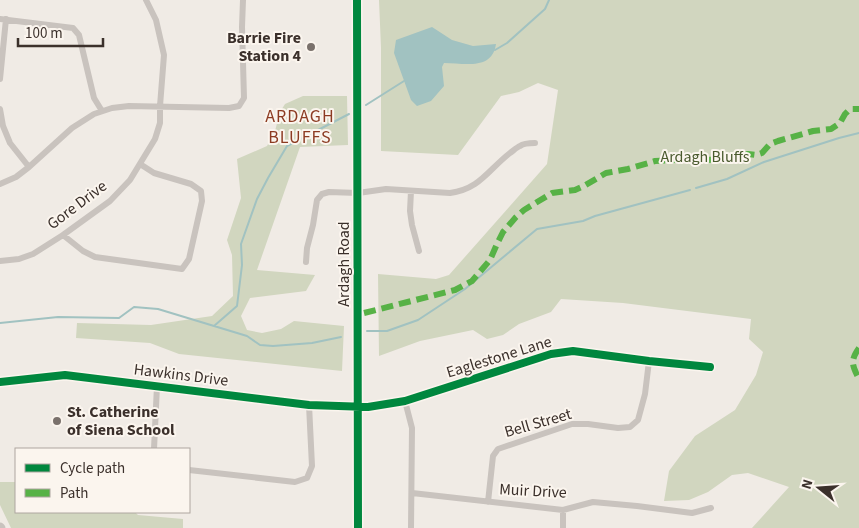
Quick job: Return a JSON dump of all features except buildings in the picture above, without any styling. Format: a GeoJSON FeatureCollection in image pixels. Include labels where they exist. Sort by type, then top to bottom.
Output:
{"type":"FeatureCollection","features":[{"type":"Feature","properties":{"kind":"street","name":"Gore Drive"},"geometry":{"type":"LineString","coordinates":[[0,261],[19,259],[33,254],[110,201],[130,180],[155,139],[160,123],[164,55],[156,20],[146,0]]}},
{"type":"Feature","properties":{"kind":"street"},"geometry":{"type":"LineString","coordinates":[[0,184],[16,177],[29,167],[72,128],[102,111],[129,106],[229,108],[239,106],[244,98],[243,0]]}},
{"type":"Feature","properties":{"kind":"street","name":"Ardagh Road"},"geometry":{"type":"LineString","coordinates":[[357,0],[358,528]]}},
{"type":"Feature","properties":{"kind":"street"},"geometry":{"type":"LineString","coordinates":[[0,79],[3,19],[73,28],[79,35],[94,98],[102,111]]}},
{"type":"Feature","properties":{"kind":"street"},"geometry":{"type":"LineString","coordinates":[[0,109],[3,126],[10,143],[29,167]]}},
{"type":"Feature","properties":{"kind":"street"},"geometry":{"type":"LineString","coordinates":[[306,262],[307,248],[319,197],[325,193],[358,193],[386,189],[459,192],[480,181],[502,159],[521,145],[535,143]]}},
{"type":"Feature","properties":{"kind":"street"},"geometry":{"type":"LineString","coordinates":[[63,235],[83,251],[95,257],[182,269],[189,260],[202,202],[200,191],[191,184],[154,173],[140,164]]}},
{"type":"Feature","properties":{"kind":"street"},"geometry":{"type":"LineString","coordinates":[[411,191],[410,211],[419,251]]}},
{"type":"Feature","properties":{"kind":"street","name":"Eaglestone Lane"},"geometry":{"type":"LineString","coordinates":[[358,407],[405,401],[551,354],[573,350],[649,361],[710,367]]}},
{"type":"Feature","properties":{"kind":"street","name":"Bell Street"},"geometry":{"type":"LineString","coordinates":[[488,502],[492,456],[498,449],[572,424],[618,428],[630,427],[638,420],[649,361]]}},
{"type":"Feature","properties":{"kind":"street","name":"Hawkins Drive"},"geometry":{"type":"LineString","coordinates":[[0,382],[65,376],[309,405],[358,407]]}},
{"type":"Feature","properties":{"kind":"street"},"geometry":{"type":"LineString","coordinates":[[154,448],[157,386]]}},
{"type":"Feature","properties":{"kind":"street"},"geometry":{"type":"LineString","coordinates":[[405,401],[412,428],[411,528]]}},
{"type":"Feature","properties":{"kind":"street"},"geometry":{"type":"LineString","coordinates":[[190,470],[295,482],[307,478],[312,466],[309,405]]}},
{"type":"Feature","properties":{"kind":"street","name":"Muir Drive"},"geometry":{"type":"LineString","coordinates":[[412,493],[563,510],[593,502],[692,514],[711,508]]}},
{"type":"Feature","properties":{"kind":"street"},"geometry":{"type":"LineString","coordinates":[[562,528],[563,510]]}},
{"type":"Feature","properties":{"kind":"green space","name":"Ardagh Bluffs"},"geometry":{"type":"Polygon","coordinates":[[[379,0],[859,0],[859,528],[752,528],[789,487],[748,473],[732,475],[708,492],[689,500],[664,501],[669,471],[695,436],[735,410],[756,375],[763,352],[749,339],[751,319],[623,303],[561,299],[551,312],[519,324],[503,335],[487,339],[473,330],[420,341],[379,356],[378,274],[436,279],[449,275],[547,164],[558,90],[538,83],[519,92],[501,96],[458,155],[381,151],[379,0]]]}},
{"type":"Feature","properties":{"kind":"green space"},"geometry":{"type":"Polygon","coordinates":[[[303,96],[347,96],[348,145],[300,147],[257,270],[315,275],[306,291],[250,298],[241,316],[247,330],[262,333],[281,329],[294,321],[344,326],[342,371],[179,354],[150,343],[76,338],[77,323],[151,325],[212,316],[233,296],[232,255],[227,240],[241,198],[237,159],[267,146],[285,104],[303,96]]]}},
{"type":"Feature","properties":{"kind":"green space"},"geometry":{"type":"Polygon","coordinates":[[[0,482],[15,482],[15,513],[136,513],[138,515],[183,519],[183,528],[11,528],[0,505],[0,482]]]}},
{"type":"Feature","properties":{"kind":"water"},"geometry":{"type":"Polygon","coordinates":[[[432,27],[452,40],[473,46],[496,44],[493,53],[483,62],[476,64],[444,63],[442,67],[444,86],[431,101],[417,106],[411,100],[394,53],[396,40],[432,27]]]}},
{"type":"Feature","properties":{"kind":"waterway"},"geometry":{"type":"LineString","coordinates":[[495,50],[507,43],[545,9],[549,0]]}},
{"type":"Feature","properties":{"kind":"waterway"},"geometry":{"type":"LineString","coordinates":[[366,105],[404,81]]}},
{"type":"Feature","properties":{"kind":"waterway"},"geometry":{"type":"LineString","coordinates":[[214,326],[237,306],[242,265],[241,244],[257,199],[287,146],[349,114]]}},
{"type":"Feature","properties":{"kind":"waterway"},"geometry":{"type":"LineString","coordinates":[[696,188],[727,179],[764,162],[859,133]]}},
{"type":"Feature","properties":{"kind":"waterway"},"geometry":{"type":"LineString","coordinates":[[367,331],[387,331],[418,320],[465,289],[537,229],[583,221],[690,190]]}},
{"type":"Feature","properties":{"kind":"waterway"},"geometry":{"type":"LineString","coordinates":[[0,323],[58,317],[119,318],[134,307],[158,309],[247,336],[260,345],[312,343],[341,337]]}},
{"type":"Feature","properties":{"kind":"marked path"},"geometry":{"type":"LineString","coordinates":[[364,313],[455,290],[472,281],[490,260],[503,232],[516,217],[552,193],[575,190],[606,173],[655,161],[707,160],[748,154],[756,155],[762,153],[770,144],[778,141],[813,131],[831,129],[840,123],[850,109],[859,109]]}},
{"type":"Feature","properties":{"kind":"marked path"},"geometry":{"type":"LineString","coordinates":[[859,348],[853,360],[859,379]]}},
{"type":"Feature","properties":{"kind":"cycle path"},"geometry":{"type":"LineString","coordinates":[[357,0],[358,528]]}},
{"type":"Feature","properties":{"kind":"cycle path"},"geometry":{"type":"LineString","coordinates":[[0,382],[65,375],[309,405],[368,407],[405,401],[551,354],[573,351],[710,367]]}},
{"type":"Feature","properties":{"kind":"place","name":"Barrie Fire Station 4"},"geometry":{"type":"Point","coordinates":[311,47]}},
{"type":"Feature","properties":{"kind":"place","name":"St. Catherine of Siena School"},"geometry":{"type":"Point","coordinates":[57,421]}},
{"type":"Feature","properties":{"kind":"district","name":"ARDAGH BLUFFS"},"geometry":{"type":"Point","coordinates":[300,126]}}]}
